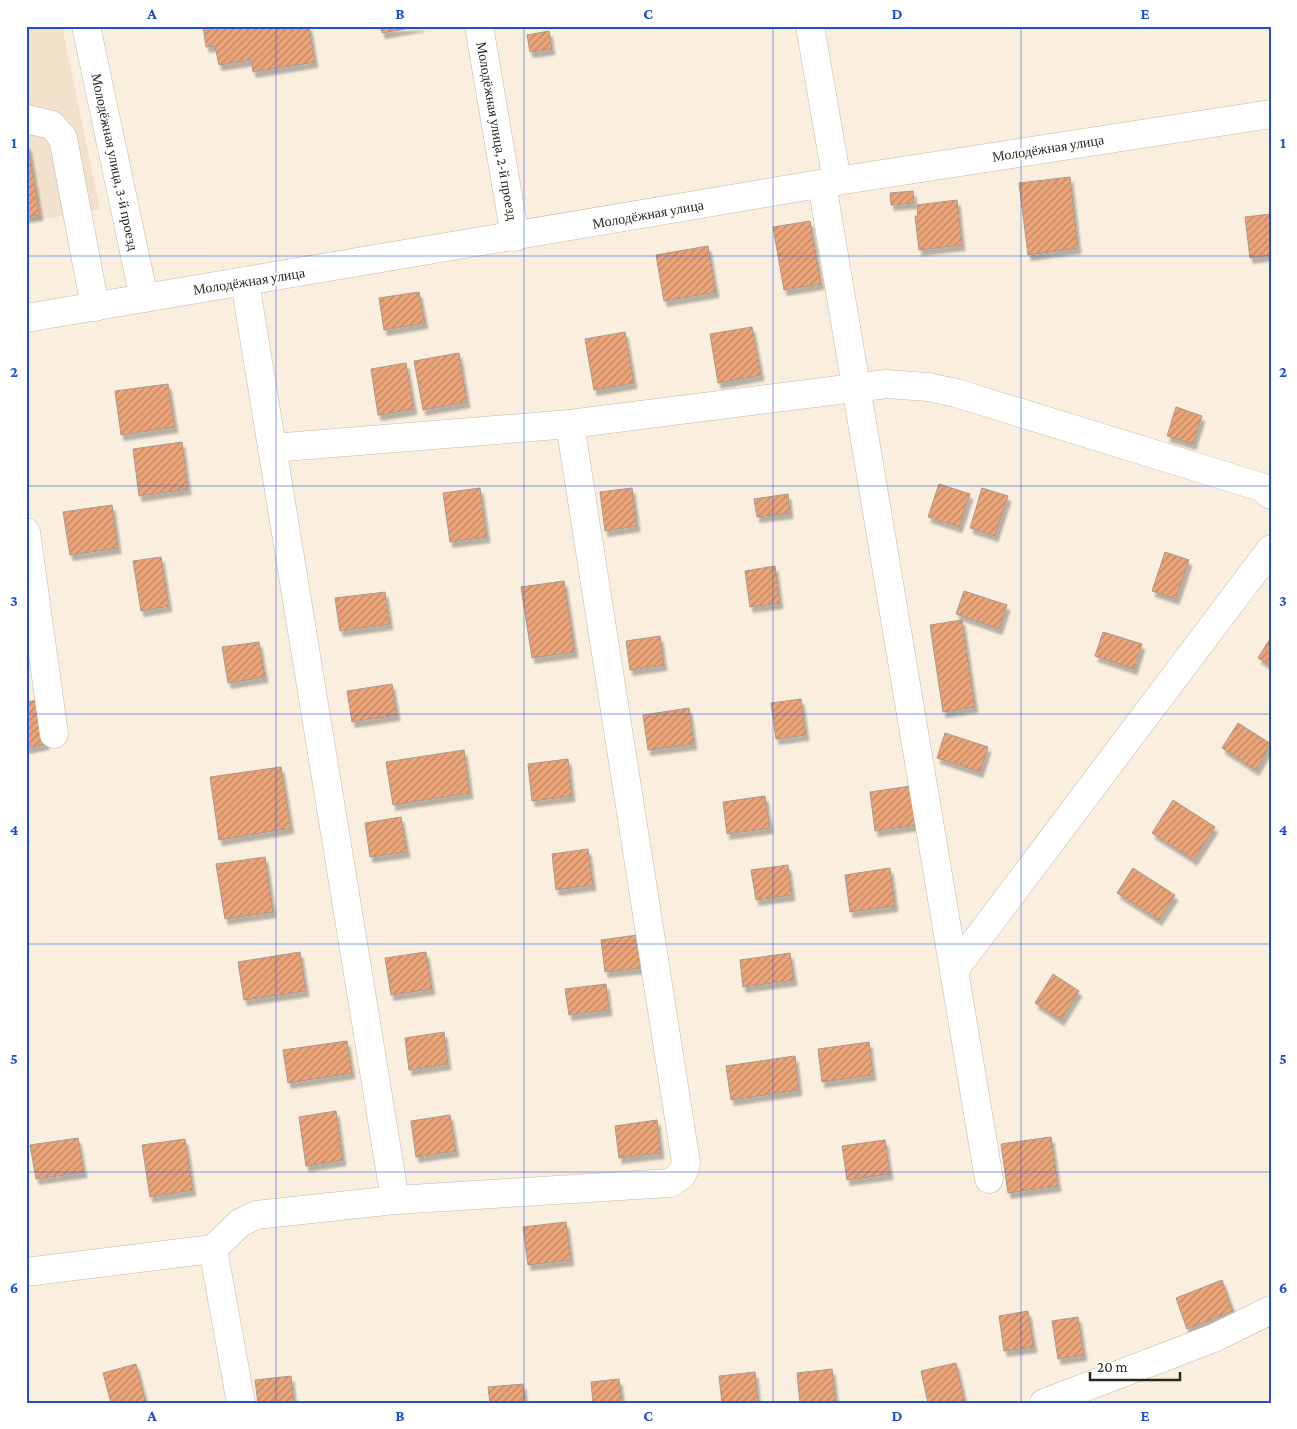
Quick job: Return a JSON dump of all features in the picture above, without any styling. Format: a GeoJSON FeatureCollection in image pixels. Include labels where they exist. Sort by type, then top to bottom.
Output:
{"type":"FeatureCollection","features":[{"type":"Feature","properties":{"kind":"street","name":"Молодёжная улица, 3-й проезд"},"geometry":{"type":"LineString","coordinates":[[86,26],[144,298]]}},
{"type":"Feature","properties":{"kind":"street","name":"Молодёжная улица, 2-й проезд"},"geometry":{"type":"LineString","coordinates":[[479,26],[515,236]]}},
{"type":"Feature","properties":{"kind":"street"},"geometry":{"type":"LineString","coordinates":[[810,26],[856,387],[989,1179]]}},
{"type":"Feature","properties":{"kind":"street","name":"Молодёжная улица"},"geometry":{"type":"LineString","coordinates":[[26,318],[829,182],[1271,114]]}},
{"type":"Feature","properties":{"kind":"street"},"geometry":{"type":"LineString","coordinates":[[26,119],[52,125],[63,138],[95,307]]}},
{"type":"Feature","properties":{"kind":"street"},"geometry":{"type":"LineString","coordinates":[[245,282],[396,1200]]}},
{"type":"Feature","properties":{"kind":"street"},"geometry":{"type":"LineString","coordinates":[[272,448],[570,424],[886,384],[928,387],[956,393],[1261,487],[1271,495]]}},
{"type":"Feature","properties":{"kind":"street"},"geometry":{"type":"LineString","coordinates":[[26,1272],[213,1249],[240,1223],[256,1215],[396,1200],[670,1183],[682,1175],[686,1163],[570,424]]}},
{"type":"Feature","properties":{"kind":"street"},"geometry":{"type":"LineString","coordinates":[[26,532],[54,734]]}},
{"type":"Feature","properties":{"kind":"street"},"geometry":{"type":"LineString","coordinates":[[954,970],[1271,549]]}},
{"type":"Feature","properties":{"kind":"street"},"geometry":{"type":"LineString","coordinates":[[213,1249],[241,1403]]}},
{"type":"Feature","properties":{"kind":"street"},"geometry":{"type":"LineString","coordinates":[[1044,1403],[1214,1338],[1271,1310]]}},
{"type":"Feature","properties":{"kind":"shaded area"},"geometry":{"type":"Polygon","coordinates":[[[26,26],[62,26],[100,209],[26,222],[26,26]]]}},
{"type":"Feature","properties":{"kind":"building"},"geometry":{"type":"Polygon","coordinates":[[[203,26],[309,26],[315,62],[253,72],[251,60],[219,65],[215,46],[206,47],[203,26]]]}},
{"type":"Feature","properties":{"kind":"building"},"geometry":{"type":"Polygon","coordinates":[[[381,26],[421,26],[382,33],[381,26]]]}},
{"type":"Feature","properties":{"kind":"building"},"geometry":{"type":"Polygon","coordinates":[[[549,31],[552,49],[530,52],[527,35],[549,31]]]}},
{"type":"Feature","properties":{"kind":"building"},"geometry":{"type":"Polygon","coordinates":[[[28,145],[40,215],[26,217],[26,146],[28,145]]]}},
{"type":"Feature","properties":{"kind":"building"},"geometry":{"type":"Polygon","coordinates":[[[1070,177],[1078,248],[1028,255],[1019,183],[1070,177]]]}},
{"type":"Feature","properties":{"kind":"building"},"geometry":{"type":"Polygon","coordinates":[[[913,191],[914,203],[891,205],[890,193],[913,191]]]}},
{"type":"Feature","properties":{"kind":"building"},"geometry":{"type":"Polygon","coordinates":[[[957,200],[962,245],[919,250],[915,216],[918,216],[917,205],[957,200]]]}},
{"type":"Feature","properties":{"kind":"building"},"geometry":{"type":"Polygon","coordinates":[[[1271,214],[1271,255],[1250,258],[1245,217],[1271,214]]]}},
{"type":"Feature","properties":{"kind":"building"},"geometry":{"type":"Polygon","coordinates":[[[810,221],[821,284],[784,290],[773,227],[810,221]]]}},
{"type":"Feature","properties":{"kind":"building"},"geometry":{"type":"Polygon","coordinates":[[[708,246],[716,292],[664,301],[656,255],[708,246]]]}},
{"type":"Feature","properties":{"kind":"building"},"geometry":{"type":"Polygon","coordinates":[[[419,292],[425,323],[384,330],[379,298],[419,292]]]}},
{"type":"Feature","properties":{"kind":"building"},"geometry":{"type":"Polygon","coordinates":[[[752,327],[761,375],[718,383],[710,334],[752,327]]]}},
{"type":"Feature","properties":{"kind":"building"},"geometry":{"type":"Polygon","coordinates":[[[625,332],[634,383],[594,390],[585,339],[625,332]]]}},
{"type":"Feature","properties":{"kind":"building"},"geometry":{"type":"Polygon","coordinates":[[[459,353],[467,402],[423,410],[414,361],[459,353]]]}},
{"type":"Feature","properties":{"kind":"building"},"geometry":{"type":"Polygon","coordinates":[[[406,363],[414,409],[378,415],[371,369],[406,363]]]}},
{"type":"Feature","properties":{"kind":"building"},"geometry":{"type":"Polygon","coordinates":[[[168,384],[175,427],[121,435],[115,391],[168,384]]]}},
{"type":"Feature","properties":{"kind":"building"},"geometry":{"type":"Polygon","coordinates":[[[1176,407],[1202,416],[1193,444],[1167,436],[1176,407]]]}},
{"type":"Feature","properties":{"kind":"building"},"geometry":{"type":"Polygon","coordinates":[[[182,442],[188,489],[139,496],[133,449],[182,442]]]}},
{"type":"Feature","properties":{"kind":"building"},"geometry":{"type":"Polygon","coordinates":[[[939,484],[970,494],[959,527],[928,517],[939,484]]]}},
{"type":"Feature","properties":{"kind":"building"},"geometry":{"type":"Polygon","coordinates":[[[480,488],[487,537],[450,542],[443,493],[480,488]]]}},
{"type":"Feature","properties":{"kind":"building"},"geometry":{"type":"Polygon","coordinates":[[[632,488],[637,526],[605,531],[600,492],[632,488]]]}},
{"type":"Feature","properties":{"kind":"building"},"geometry":{"type":"Polygon","coordinates":[[[982,488],[1008,496],[995,536],[970,528],[982,488]]]}},
{"type":"Feature","properties":{"kind":"building"},"geometry":{"type":"Polygon","coordinates":[[[788,494],[790,513],[757,517],[754,499],[788,494]]]}},
{"type":"Feature","properties":{"kind":"building"},"geometry":{"type":"Polygon","coordinates":[[[112,505],[118,548],[70,555],[63,512],[112,505]]]}},
{"type":"Feature","properties":{"kind":"building"},"geometry":{"type":"Polygon","coordinates":[[[1165,552],[1189,560],[1176,599],[1152,591],[1165,552]]]}},
{"type":"Feature","properties":{"kind":"building"},"geometry":{"type":"Polygon","coordinates":[[[161,557],[169,606],[141,611],[133,561],[161,557]]]}},
{"type":"Feature","properties":{"kind":"building"},"geometry":{"type":"Polygon","coordinates":[[[775,566],[780,603],[750,607],[745,571],[775,566]]]}},
{"type":"Feature","properties":{"kind":"building"},"geometry":{"type":"Polygon","coordinates":[[[564,581],[575,652],[532,658],[521,587],[564,581]]]}},
{"type":"Feature","properties":{"kind":"building"},"geometry":{"type":"Polygon","coordinates":[[[964,591],[1007,605],[999,629],[956,614],[964,591]]]}},
{"type":"Feature","properties":{"kind":"building"},"geometry":{"type":"Polygon","coordinates":[[[385,592],[390,624],[340,631],[335,598],[385,592]]]}},
{"type":"Feature","properties":{"kind":"building"},"geometry":{"type":"Polygon","coordinates":[[[962,620],[975,707],[943,712],[930,625],[962,620]]]}},
{"type":"Feature","properties":{"kind":"building"},"geometry":{"type":"Polygon","coordinates":[[[1103,632],[1142,644],[1134,669],[1095,656],[1103,632]]]}},
{"type":"Feature","properties":{"kind":"building"},"geometry":{"type":"Polygon","coordinates":[[[660,636],[664,665],[630,670],[626,641],[660,636]]]}},
{"type":"Feature","properties":{"kind":"building"},"geometry":{"type":"Polygon","coordinates":[[[1271,637],[1271,666],[1258,658],[1271,637]]]}},
{"type":"Feature","properties":{"kind":"building"},"geometry":{"type":"Polygon","coordinates":[[[259,642],[265,677],[228,683],[222,647],[259,642]]]}},
{"type":"Feature","properties":{"kind":"building"},"geometry":{"type":"Polygon","coordinates":[[[392,684],[397,715],[352,722],[347,691],[392,684]]]}},
{"type":"Feature","properties":{"kind":"building"},"geometry":{"type":"Polygon","coordinates":[[[801,699],[806,735],[776,739],[771,703],[801,699]]]}},
{"type":"Feature","properties":{"kind":"building"},"geometry":{"type":"Polygon","coordinates":[[[39,700],[46,744],[26,748],[26,702],[39,700]]]}},
{"type":"Feature","properties":{"kind":"building"},"geometry":{"type":"Polygon","coordinates":[[[689,708],[694,744],[648,750],[643,715],[689,708]]]}},
{"type":"Feature","properties":{"kind":"building"},"geometry":{"type":"Polygon","coordinates":[[[1238,723],[1271,744],[1256,770],[1222,748],[1238,723]]]}},
{"type":"Feature","properties":{"kind":"building"},"geometry":{"type":"Polygon","coordinates":[[[945,733],[988,747],[980,772],[937,758],[945,733]]]}},
{"type":"Feature","properties":{"kind":"building"},"geometry":{"type":"Polygon","coordinates":[[[464,750],[470,793],[393,805],[386,762],[464,750]]]}},
{"type":"Feature","properties":{"kind":"building"},"geometry":{"type":"Polygon","coordinates":[[[568,759],[572,796],[532,801],[528,764],[568,759]]]}},
{"type":"Feature","properties":{"kind":"building"},"geometry":{"type":"Polygon","coordinates":[[[281,767],[291,828],[219,840],[210,777],[281,767]]]}},
{"type":"Feature","properties":{"kind":"building"},"geometry":{"type":"Polygon","coordinates":[[[911,786],[916,825],[875,831],[870,792],[911,786]]]}},
{"type":"Feature","properties":{"kind":"building"},"geometry":{"type":"Polygon","coordinates":[[[765,796],[770,828],[727,834],[723,802],[765,796]]]}},
{"type":"Feature","properties":{"kind":"building"},"geometry":{"type":"Polygon","coordinates":[[[1173,800],[1215,827],[1194,860],[1152,833],[1173,800]]]}},
{"type":"Feature","properties":{"kind":"building"},"geometry":{"type":"Polygon","coordinates":[[[401,817],[407,852],[370,857],[365,823],[401,817]]]}},
{"type":"Feature","properties":{"kind":"building"},"geometry":{"type":"Polygon","coordinates":[[[588,849],[593,885],[556,890],[552,854],[588,849]]]}},
{"type":"Feature","properties":{"kind":"building"},"geometry":{"type":"Polygon","coordinates":[[[265,857],[273,912],[225,919],[216,864],[265,857]]]}},
{"type":"Feature","properties":{"kind":"building"},"geometry":{"type":"Polygon","coordinates":[[[788,865],[792,895],[756,900],[751,870],[788,865]]]}},
{"type":"Feature","properties":{"kind":"building"},"geometry":{"type":"Polygon","coordinates":[[[890,868],[895,906],[850,912],[845,875],[890,868]]]}},
{"type":"Feature","properties":{"kind":"building"},"geometry":{"type":"Polygon","coordinates":[[[1133,868],[1175,895],[1159,920],[1117,893],[1133,868]]]}},
{"type":"Feature","properties":{"kind":"building"},"geometry":{"type":"Polygon","coordinates":[[[637,935],[641,968],[605,972],[601,940],[637,935]]]}},
{"type":"Feature","properties":{"kind":"building"},"geometry":{"type":"Polygon","coordinates":[[[300,952],[306,991],[244,1000],[238,962],[300,952]]]}},
{"type":"Feature","properties":{"kind":"building"},"geometry":{"type":"Polygon","coordinates":[[[426,952],[432,989],[391,995],[385,958],[426,952]]]}},
{"type":"Feature","properties":{"kind":"building"},"geometry":{"type":"Polygon","coordinates":[[[790,953],[794,980],[743,987],[740,960],[790,953]]]}},
{"type":"Feature","properties":{"kind":"building"},"geometry":{"type":"Polygon","coordinates":[[[1053,974],[1079,991],[1061,1020],[1035,1003],[1053,974]]]}},
{"type":"Feature","properties":{"kind":"building"},"geometry":{"type":"Polygon","coordinates":[[[606,984],[609,1010],[569,1015],[565,989],[606,984]]]}},
{"type":"Feature","properties":{"kind":"building"},"geometry":{"type":"Polygon","coordinates":[[[444,1032],[448,1064],[409,1070],[405,1038],[444,1032]]]}},
{"type":"Feature","properties":{"kind":"building"},"geometry":{"type":"Polygon","coordinates":[[[347,1041],[352,1073],[288,1083],[283,1050],[347,1041]]]}},
{"type":"Feature","properties":{"kind":"building"},"geometry":{"type":"Polygon","coordinates":[[[869,1042],[873,1075],[822,1082],[818,1049],[869,1042]]]}},
{"type":"Feature","properties":{"kind":"building"},"geometry":{"type":"Polygon","coordinates":[[[795,1056],[799,1090],[731,1100],[726,1066],[795,1056]]]}},
{"type":"Feature","properties":{"kind":"building"},"geometry":{"type":"Polygon","coordinates":[[[336,1111],[343,1160],[306,1166],[299,1117],[336,1111]]]}},
{"type":"Feature","properties":{"kind":"building"},"geometry":{"type":"Polygon","coordinates":[[[450,1115],[456,1151],[416,1157],[411,1121],[450,1115]]]}},
{"type":"Feature","properties":{"kind":"building"},"geometry":{"type":"Polygon","coordinates":[[[657,1120],[661,1153],[619,1158],[615,1126],[657,1120]]]}},
{"type":"Feature","properties":{"kind":"building"},"geometry":{"type":"Polygon","coordinates":[[[1051,1137],[1058,1186],[1008,1193],[1001,1144],[1051,1137]]]}},
{"type":"Feature","properties":{"kind":"building"},"geometry":{"type":"Polygon","coordinates":[[[78,1138],[84,1172],[36,1179],[30,1145],[78,1138]]]}},
{"type":"Feature","properties":{"kind":"building"},"geometry":{"type":"Polygon","coordinates":[[[185,1139],[193,1190],[150,1197],[142,1145],[185,1139]]]}},
{"type":"Feature","properties":{"kind":"building"},"geometry":{"type":"Polygon","coordinates":[[[885,1140],[890,1174],[847,1180],[842,1146],[885,1140]]]}},
{"type":"Feature","properties":{"kind":"building"},"geometry":{"type":"Polygon","coordinates":[[[566,1222],[571,1260],[528,1265],[523,1227],[566,1222]]]}},
{"type":"Feature","properties":{"kind":"building"},"geometry":{"type":"Polygon","coordinates":[[[1222,1280],[1233,1311],[1187,1329],[1176,1298],[1222,1280]]]}},
{"type":"Feature","properties":{"kind":"building"},"geometry":{"type":"Polygon","coordinates":[[[1028,1311],[1034,1347],[1004,1351],[999,1316],[1028,1311]]]}},
{"type":"Feature","properties":{"kind":"building"},"geometry":{"type":"Polygon","coordinates":[[[1078,1317],[1084,1355],[1058,1359],[1052,1321],[1078,1317]]]}},
{"type":"Feature","properties":{"kind":"building"},"geometry":{"type":"Polygon","coordinates":[[[956,1363],[965,1403],[928,1403],[921,1371],[956,1363]]]}},
{"type":"Feature","properties":{"kind":"building"},"geometry":{"type":"Polygon","coordinates":[[[136,1364],[146,1403],[111,1403],[103,1373],[136,1364]]]}},
{"type":"Feature","properties":{"kind":"building"},"geometry":{"type":"Polygon","coordinates":[[[832,1369],[836,1403],[800,1403],[797,1373],[832,1369]]]}},
{"type":"Feature","properties":{"kind":"building"},"geometry":{"type":"Polygon","coordinates":[[[755,1372],[758,1403],[722,1403],[719,1376],[755,1372]]]}},
{"type":"Feature","properties":{"kind":"building"},"geometry":{"type":"Polygon","coordinates":[[[291,1376],[294,1403],[258,1403],[255,1380],[291,1376]]]}},
{"type":"Feature","properties":{"kind":"building"},"geometry":{"type":"Polygon","coordinates":[[[619,1379],[622,1403],[593,1403],[591,1382],[619,1379]]]}},
{"type":"Feature","properties":{"kind":"building"},"geometry":{"type":"Polygon","coordinates":[[[523,1384],[525,1403],[490,1403],[488,1387],[523,1384]]]}}]}
